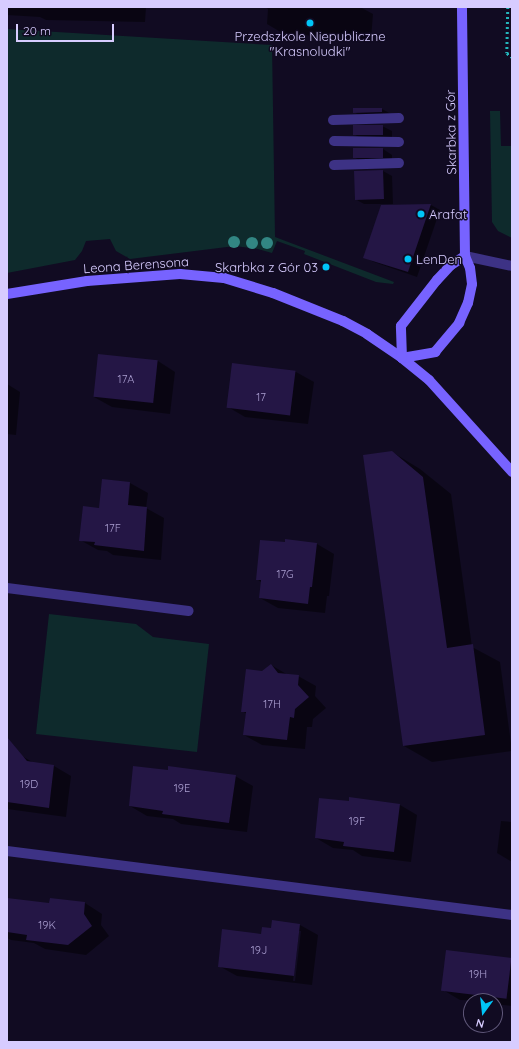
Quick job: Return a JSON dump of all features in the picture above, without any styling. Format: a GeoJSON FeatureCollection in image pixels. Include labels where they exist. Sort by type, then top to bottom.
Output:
{"type":"FeatureCollection","features":[{"type":"Feature","properties":{"kind":"street","name":"Skarbka z Gór"},"geometry":{"type":"LineString","coordinates":[[402,358],[435,352],[459,323],[468,303],[472,284],[470,268],[465,256],[462,7]]}},
{"type":"Feature","properties":{"kind":"street"},"geometry":{"type":"LineString","coordinates":[[402,358],[401,326],[437,280],[451,265],[465,256]]}},
{"type":"Feature","properties":{"kind":"street","name":"Leona Berensona"},"geometry":{"type":"LineString","coordinates":[[7,294],[95,280],[180,274],[224,278],[273,293],[343,321],[367,334],[402,358],[429,380],[512,472]]}},
{"type":"Feature","properties":{"kind":"lane"},"geometry":{"type":"LineString","coordinates":[[333,120],[399,118]]}},
{"type":"Feature","properties":{"kind":"lane"},"geometry":{"type":"LineString","coordinates":[[334,141],[399,142]]}},
{"type":"Feature","properties":{"kind":"lane"},"geometry":{"type":"LineString","coordinates":[[334,165],[399,164]]}},
{"type":"Feature","properties":{"kind":"lane"},"geometry":{"type":"LineString","coordinates":[[465,256],[512,266]]}},
{"type":"Feature","properties":{"kind":"lane"},"geometry":{"type":"LineString","coordinates":[[7,588],[189,611]]}},
{"type":"Feature","properties":{"kind":"lane"},"geometry":{"type":"LineString","coordinates":[[7,851],[512,915]]}},
{"type":"Feature","properties":{"kind":"path"},"geometry":{"type":"LineString","coordinates":[[508,7],[508,53],[512,58]]}},
{"type":"Feature","properties":{"kind":"green space"},"geometry":{"type":"Polygon","coordinates":[[[7,29],[272,45],[275,237],[394,282],[393,284],[376,282],[304,254],[305,251],[277,241],[272,253],[258,249],[235,246],[130,259],[116,251],[110,239],[86,241],[82,251],[75,260],[7,273],[7,29]]]}},
{"type":"Feature","properties":{"kind":"green space"},"geometry":{"type":"Polygon","coordinates":[[[490,111],[500,111],[501,146],[512,146],[512,238],[498,231],[492,222],[490,111]]]}},
{"type":"Feature","properties":{"kind":"green space"},"geometry":{"type":"Polygon","coordinates":[[[49,614],[136,624],[153,637],[209,644],[197,752],[36,734],[49,614]]]}},
{"type":"Feature","properties":{"kind":"building"},"geometry":{"type":"Polygon","coordinates":[[[353,108],[382,108],[382,112],[353,113],[353,108]]]}},
{"type":"Feature","properties":{"kind":"building"},"geometry":{"type":"Polygon","coordinates":[[[353,125],[383,125],[383,135],[353,135],[353,125]]]}},
{"type":"Feature","properties":{"kind":"building"},"geometry":{"type":"Polygon","coordinates":[[[353,148],[383,148],[383,158],[353,158],[353,148]]]}},
{"type":"Feature","properties":{"kind":"building"},"geometry":{"type":"Polygon","coordinates":[[[383,170],[384,199],[355,200],[354,171],[383,170]]]}},
{"type":"Feature","properties":{"kind":"building"},"geometry":{"type":"Polygon","coordinates":[[[431,204],[408,272],[363,258],[381,205],[431,204]]]}},
{"type":"Feature","properties":{"kind":"building"},"geometry":{"type":"Polygon","coordinates":[[[98,354],[158,360],[153,403],[94,397],[98,354]]]}},
{"type":"Feature","properties":{"kind":"building"},"geometry":{"type":"Polygon","coordinates":[[[232,363],[296,371],[290,415],[227,408],[232,363]]]}},
{"type":"Feature","properties":{"kind":"building"},"geometry":{"type":"Polygon","coordinates":[[[392,451],[423,477],[447,648],[473,644],[485,735],[403,746],[363,455],[392,451]]]}},
{"type":"Feature","properties":{"kind":"building"},"geometry":{"type":"Polygon","coordinates":[[[102,479],[130,482],[128,505],[147,507],[144,551],[94,545],[95,542],[79,541],[83,506],[99,508],[102,479]]]}},
{"type":"Feature","properties":{"kind":"building"},"geometry":{"type":"Polygon","coordinates":[[[285,539],[317,543],[312,587],[310,587],[308,604],[259,598],[261,580],[256,580],[260,540],[285,542],[285,539]]]}},
{"type":"Feature","properties":{"kind":"building"},"geometry":{"type":"Polygon","coordinates":[[[271,664],[278,673],[299,675],[298,685],[309,697],[295,709],[294,718],[290,717],[287,740],[243,735],[246,712],[241,712],[246,669],[262,671],[271,664]]]}},
{"type":"Feature","properties":{"kind":"building"},"geometry":{"type":"Polygon","coordinates":[[[7,737],[27,761],[54,765],[49,808],[7,802],[7,737]]]}},
{"type":"Feature","properties":{"kind":"building"},"geometry":{"type":"Polygon","coordinates":[[[133,766],[168,770],[168,766],[236,775],[229,823],[162,814],[163,811],[129,806],[133,766]]]}},
{"type":"Feature","properties":{"kind":"building"},"geometry":{"type":"Polygon","coordinates":[[[349,797],[400,804],[394,852],[343,846],[344,842],[315,838],[319,798],[349,801],[349,797]]]}},
{"type":"Feature","properties":{"kind":"building"},"geometry":{"type":"Polygon","coordinates":[[[7,898],[49,903],[50,898],[85,902],[84,914],[92,926],[68,945],[26,940],[27,935],[7,932],[7,898]]]}},
{"type":"Feature","properties":{"kind":"building"},"geometry":{"type":"Polygon","coordinates":[[[272,920],[300,924],[294,976],[218,967],[222,929],[261,934],[262,927],[271,928],[272,920]]]}},
{"type":"Feature","properties":{"kind":"building"},"geometry":{"type":"Polygon","coordinates":[[[446,950],[512,958],[507,999],[503,998],[503,993],[463,993],[441,991],[446,950]]]}},
{"type":"Feature","properties":{"kind":"place","name":"Przedszkole Niepubliczne \"Krasnoludki\""},"geometry":{"type":"Point","coordinates":[310,23]}},
{"type":"Feature","properties":{"kind":"place","name":"Arafat"},"geometry":{"type":"Point","coordinates":[421,214]}},
{"type":"Feature","properties":{"kind":"place","name":"LenDen"},"geometry":{"type":"Point","coordinates":[408,259]}},
{"type":"Feature","properties":{"kind":"place","name":"Skarbka z Gór 03"},"geometry":{"type":"Point","coordinates":[326,267]}}]}
